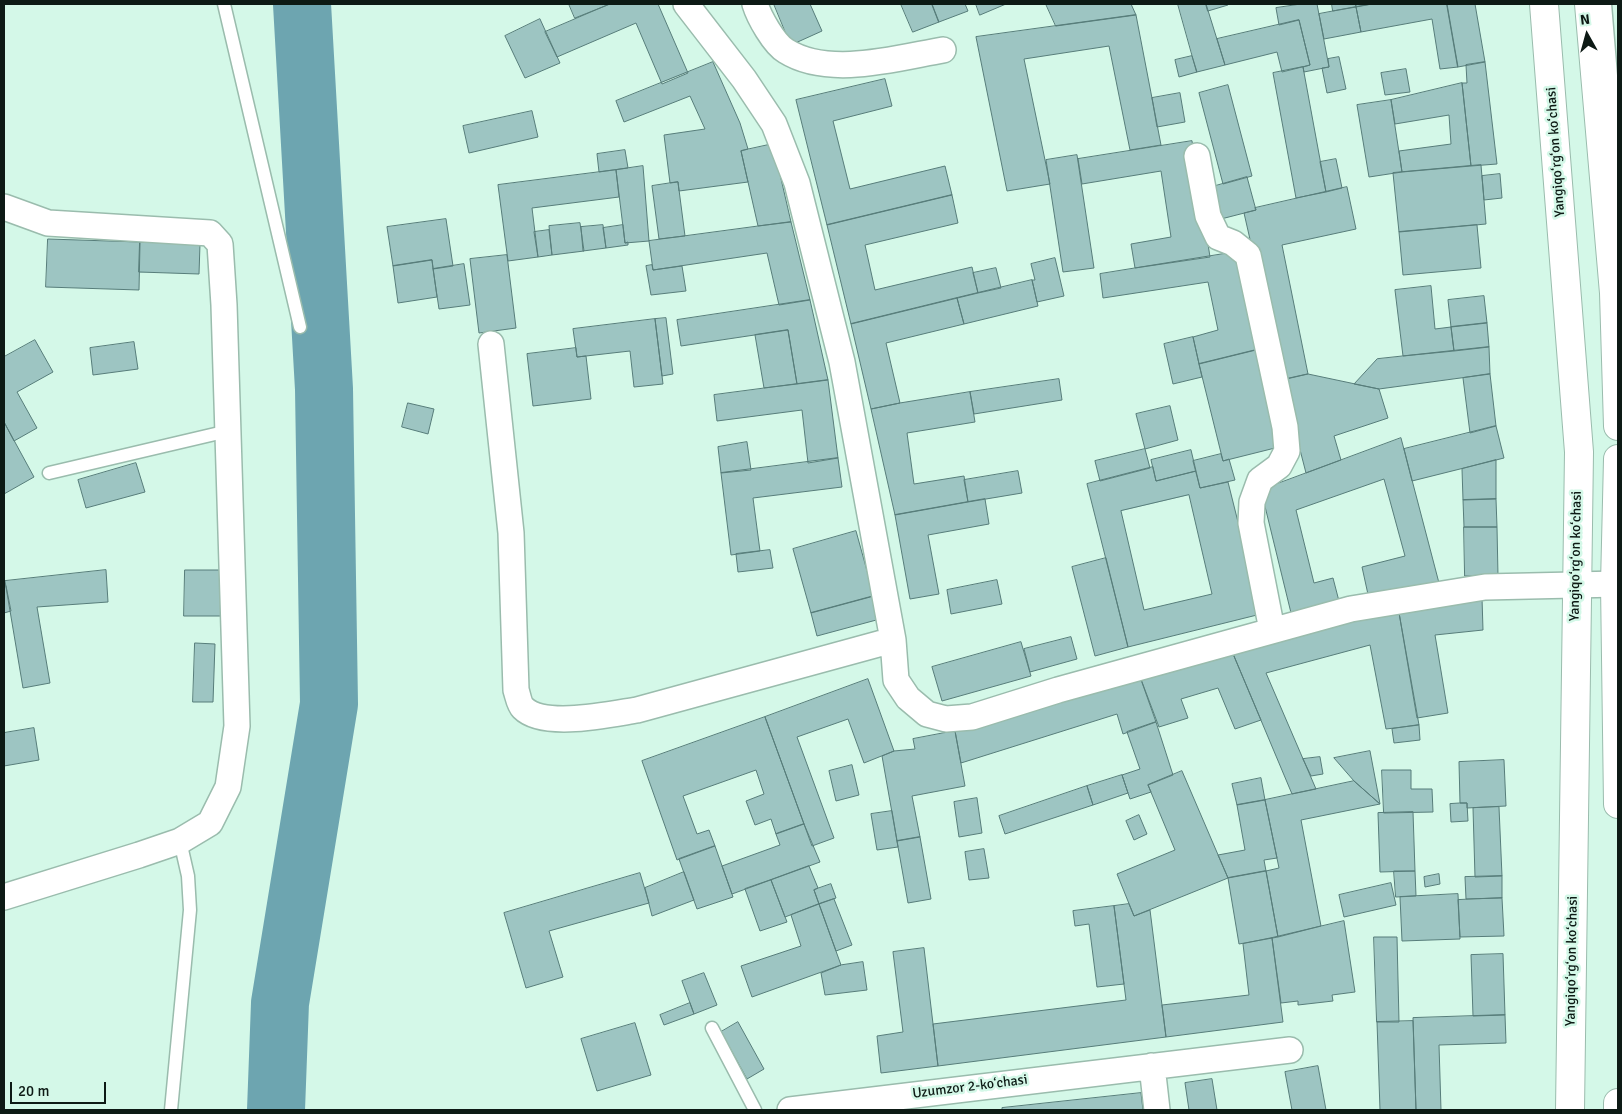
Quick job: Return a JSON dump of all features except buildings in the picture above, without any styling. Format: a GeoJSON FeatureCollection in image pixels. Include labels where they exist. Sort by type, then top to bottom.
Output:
{"type":"FeatureCollection","features":[{"type":"Feature","properties":{"kind":"main road","name":"Yangiqoʻrgʻon koʻchasi"},"geometry":{"type":"LineString","coordinates":[[1544,4],[1579,452],[1575,584],[1570,1110]]}},
{"type":"Feature","properties":{"kind":"main road"},"geometry":{"type":"LineString","coordinates":[[1589,4],[1614,293],[1618,426]]}},
{"type":"Feature","properties":{"kind":"main road"},"geometry":{"type":"LineString","coordinates":[[1618,459],[1618,804]]}},
{"type":"Feature","properties":{"kind":"main road"},"geometry":{"type":"LineString","coordinates":[[1618,1103],[1618,1110]]}},
{"type":"Feature","properties":{"kind":"street"},"geometry":{"type":"LineString","coordinates":[[686,4],[744,79],[774,124],[797,183],[842,362],[894,640],[896,680],[908,698],[928,714],[946,719],[972,717],[1058,690],[1351,609],[1485,587],[1617,584]]}},
{"type":"Feature","properties":{"kind":"street"},"geometry":{"type":"LineString","coordinates":[[755,4],[760,18],[785,51],[821,64],[854,65],[943,50]]}},
{"type":"Feature","properties":{"kind":"street"},"geometry":{"type":"LineString","coordinates":[[1197,156],[1208,216],[1218,237],[1233,243],[1248,255],[1285,427],[1287,451],[1279,466],[1260,480],[1252,502],[1251,523],[1272,630]]}},
{"type":"Feature","properties":{"kind":"street"},"geometry":{"type":"LineString","coordinates":[[4,207],[48,223],[210,233],[220,244],[237,726],[228,787],[210,824],[180,841],[4,897]]}},
{"type":"Feature","properties":{"kind":"street"},"geometry":{"type":"LineString","coordinates":[[491,344],[511,532],[516,690],[523,708],[537,716],[558,719],[601,716],[637,710],[894,640]]}},
{"type":"Feature","properties":{"kind":"street","name":"Uzumzor 2-koʻchasi"},"geometry":{"type":"LineString","coordinates":[[790,1110],[1290,1050]]}},
{"type":"Feature","properties":{"kind":"street"},"geometry":{"type":"LineString","coordinates":[[1152,1066],[1157,1110]]}},
{"type":"Feature","properties":{"kind":"lane"},"geometry":{"type":"LineString","coordinates":[[224,4],[300,327]]}},
{"type":"Feature","properties":{"kind":"lane"},"geometry":{"type":"LineString","coordinates":[[1605,4],[1618,159]]}},
{"type":"Feature","properties":{"kind":"lane"},"geometry":{"type":"LineString","coordinates":[[49,473],[228,431]]}},
{"type":"Feature","properties":{"kind":"lane"},"geometry":{"type":"LineString","coordinates":[[172,1110],[190,910],[188,876],[180,841]]}},
{"type":"Feature","properties":{"kind":"lane"},"geometry":{"type":"LineString","coordinates":[[712,1028],[755,1110]]}},
{"type":"Feature","properties":{"kind":"waterway"},"geometry":{"type":"LineString","coordinates":[[276,1110],[280,1003],[329,704],[324,389],[302,4]]}}]}
